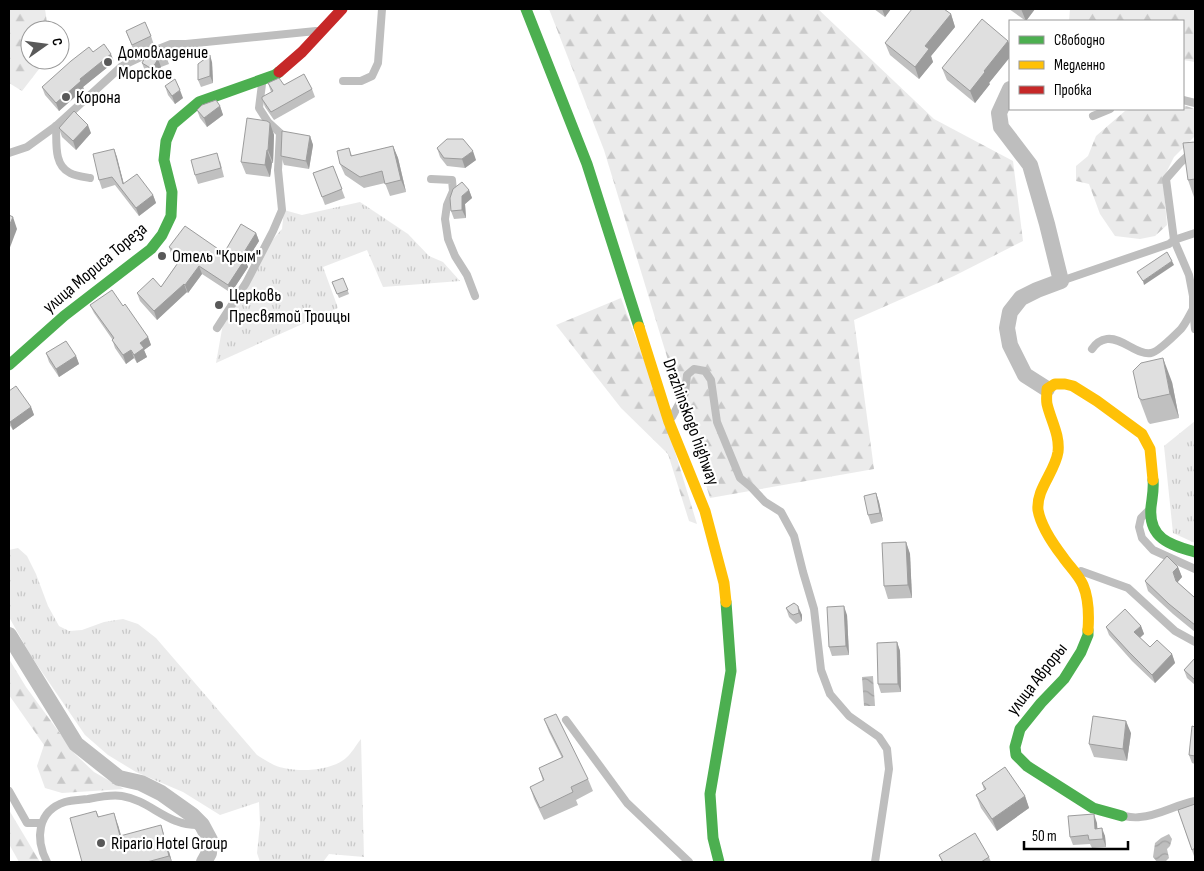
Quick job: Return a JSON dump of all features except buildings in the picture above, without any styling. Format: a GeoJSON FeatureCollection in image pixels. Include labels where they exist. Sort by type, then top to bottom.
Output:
{"type":"FeatureCollection","features":[{"type":"Feature","properties":{"kind":"street"},"geometry":{"type":"LineString","coordinates":[[262,80],[275,75],[302,52],[342,9]]}},
{"type":"Feature","properties":{"kind":"street","name":"Drazhinskogo highway"},"geometry":{"type":"LineString","coordinates":[[526,9],[587,164],[669,422],[705,511],[724,583],[731,671],[710,794],[713,838],[719,862]]}},
{"type":"Feature","properties":{"kind":"street","name":"улица Мориса Тореза"},"geometry":{"type":"LineString","coordinates":[[9,365],[64,316],[151,249],[162,235],[171,216],[172,192],[164,160],[166,141],[173,124],[199,102],[262,80]]}},
{"type":"Feature","properties":{"kind":"street"},"geometry":{"type":"LineString","coordinates":[[1009,91],[999,112],[1001,127],[1030,165],[1061,282],[1021,298],[1010,312],[1007,328],[1010,345],[1025,375],[1047,389],[1055,384],[1073,386],[1142,434],[1150,449],[1154,491],[1151,508],[1155,530],[1163,540],[1195,552]]}},
{"type":"Feature","properties":{"kind":"street","name":"улица Авроры"},"geometry":{"type":"LineString","coordinates":[[1047,389],[1047,403],[1058,437],[1058,453],[1042,492],[1038,508],[1046,531],[1082,585],[1089,611],[1088,635],[1081,652],[1064,679],[1041,703],[1020,730],[1015,747],[1016,755],[1026,766],[1093,808],[1122,816]]}},
{"type":"Feature","properties":{"kind":"street"},"geometry":{"type":"LineString","coordinates":[[9,635],[76,744],[119,778],[141,783],[161,793],[192,815],[202,825],[210,840],[209,853],[204,862]]}},
{"type":"Feature","properties":{"kind":"lane"},"geometry":{"type":"LineString","coordinates":[[344,81],[361,81],[372,76],[378,63],[382,9]]}},
{"type":"Feature","properties":{"kind":"lane"},"geometry":{"type":"LineString","coordinates":[[9,154],[27,147],[56,126],[122,66],[171,44],[323,30]]}},
{"type":"Feature","properties":{"kind":"lane"},"geometry":{"type":"LineString","coordinates":[[217,328],[246,283],[282,210],[278,170],[280,133],[268,122],[259,108],[262,80]]}},
{"type":"Feature","properties":{"kind":"lane"},"geometry":{"type":"LineString","coordinates":[[1094,116],[1108,110]]}},
{"type":"Feature","properties":{"kind":"lane"},"geometry":{"type":"LineString","coordinates":[[56,126],[57,151],[59,161],[64,169],[71,174],[90,178]]}},
{"type":"Feature","properties":{"kind":"lane"},"geometry":{"type":"LineString","coordinates":[[1092,350],[1100,340],[1112,338],[1142,352],[1150,353],[1159,349],[1187,321],[1192,309],[1194,296],[1189,275],[1174,240],[1166,179],[1195,149]]}},
{"type":"Feature","properties":{"kind":"lane"},"geometry":{"type":"LineString","coordinates":[[431,179],[452,180],[453,191],[447,205],[445,219],[448,239],[455,256],[467,275],[475,296]]}},
{"type":"Feature","properties":{"kind":"lane"},"geometry":{"type":"LineString","coordinates":[[1061,282],[1195,233]]}},
{"type":"Feature","properties":{"kind":"lane"},"geometry":{"type":"LineString","coordinates":[[1192,309],[1195,329]]}},
{"type":"Feature","properties":{"kind":"lane"},"geometry":{"type":"LineString","coordinates":[[669,422],[685,393],[687,375],[694,369],[705,371],[711,380],[717,422],[740,478],[752,487],[765,502],[781,512],[794,536],[814,609],[822,670],[830,694],[849,716],[879,737],[887,749],[889,769],[875,862]]}},
{"type":"Feature","properties":{"kind":"lane"},"geometry":{"type":"LineString","coordinates":[[1151,508],[1140,518],[1139,527],[1142,538],[1153,550],[1195,570]]}},
{"type":"Feature","properties":{"kind":"lane"},"geometry":{"type":"LineString","coordinates":[[1072,568],[1128,588],[1175,631],[1195,642]]}},
{"type":"Feature","properties":{"kind":"lane"},"geometry":{"type":"LineString","coordinates":[[566,720],[627,803],[689,862]]}},
{"type":"Feature","properties":{"kind":"lane"},"geometry":{"type":"LineString","coordinates":[[9,791],[27,823],[41,823]]}},
{"type":"Feature","properties":{"kind":"lane"},"geometry":{"type":"LineString","coordinates":[[47,862],[40,839],[41,823],[48,812],[64,803],[120,795],[137,799],[162,815],[178,822],[190,826],[202,825]]}},
{"type":"Feature","properties":{"kind":"lane"},"geometry":{"type":"LineString","coordinates":[[1122,816],[1140,818],[1162,812],[1186,802],[1195,801]]}},
{"type":"Feature","properties":{"kind":"green space"},"geometry":{"type":"Polygon","coordinates":[[[9,9],[45,9],[47,20],[20,20],[20,70],[38,70],[22,91],[9,83],[9,9]]]}},
{"type":"Feature","properties":{"kind":"green space"},"geometry":{"type":"Polygon","coordinates":[[[549,9],[818,9],[934,119],[1013,161],[1023,241],[954,276],[854,320],[874,469],[710,498],[604,150],[549,9]]]}},
{"type":"Feature","properties":{"kind":"green space"},"geometry":{"type":"Polygon","coordinates":[[[1070,9],[1195,9],[1195,62],[1184,60],[1184,20],[1069,20],[1070,9]]]}},
{"type":"Feature","properties":{"kind":"green space"},"geometry":{"type":"Polygon","coordinates":[[[1184,105],[1195,109],[1195,136],[1174,157],[1163,179],[1167,225],[1155,236],[1140,239],[1115,236],[1100,214],[1089,184],[1076,181],[1076,166],[1088,156],[1096,136],[1125,111],[1184,110],[1184,105]]]}},
{"type":"Feature","properties":{"kind":"green space"},"geometry":{"type":"Polygon","coordinates":[[[360,202],[408,234],[429,256],[443,262],[460,281],[383,287],[367,250],[323,267],[338,308],[216,363],[224,318],[256,259],[282,229],[284,210],[302,215],[360,202]]]}},
{"type":"Feature","properties":{"kind":"green space"},"geometry":{"type":"Polygon","coordinates":[[[621,298],[661,406],[697,524],[689,521],[668,454],[621,408],[556,325],[621,298]]]}},
{"type":"Feature","properties":{"kind":"green space"},"geometry":{"type":"Polygon","coordinates":[[[1195,421],[1195,543],[1173,533],[1164,446],[1195,421]]]}},
{"type":"Feature","properties":{"kind":"green space"},"geometry":{"type":"Polygon","coordinates":[[[18,548],[27,556],[48,606],[59,626],[69,631],[82,630],[104,622],[123,619],[138,624],[156,638],[257,755],[270,763],[282,768],[301,770],[331,766],[346,758],[361,739],[364,857],[329,854],[323,862],[260,862],[257,853],[260,824],[259,802],[220,815],[183,792],[136,772],[108,755],[85,735],[31,656],[9,617],[9,550],[18,548]]]}},
{"type":"Feature","properties":{"kind":"green space"},"geometry":{"type":"Polygon","coordinates":[[[9,659],[26,687],[75,754],[94,772],[124,789],[62,793],[45,788],[37,766],[44,745],[9,695],[9,659]]]}},
{"type":"Feature","properties":{"kind":"green space"},"geometry":{"type":"Polygon","coordinates":[[[9,810],[40,862],[19,862],[9,844],[9,810]]]}},
{"type":"Feature","properties":{"kind":"water"},"geometry":{"type":"Polygon","coordinates":[[[873,676],[875,706],[864,706],[862,677],[873,676]]]}},
{"type":"Feature","properties":{"kind":"water"},"geometry":{"type":"Polygon","coordinates":[[[1169,834],[1172,839],[1167,849],[1169,858],[1165,862],[1157,862],[1153,857],[1155,843],[1169,834]]]}},
{"type":"Feature","properties":{"kind":"traffic: fast"},"geometry":{"type":"LineString","coordinates":[[526,9],[587,164],[639,327]]}},
{"type":"Feature","properties":{"kind":"traffic: fast"},"geometry":{"type":"LineString","coordinates":[[9,365],[64,316],[151,249],[162,235],[171,216],[172,192],[164,160],[166,141],[173,124],[199,102],[279,72]]}},
{"type":"Feature","properties":{"kind":"traffic: fast"},"geometry":{"type":"LineString","coordinates":[[1153,480],[1151,507],[1153,527],[1163,539],[1178,547],[1195,552]]}},
{"type":"Feature","properties":{"kind":"traffic: fast"},"geometry":{"type":"LineString","coordinates":[[719,862],[713,838],[710,794],[731,671],[726,602]]}},
{"type":"Feature","properties":{"kind":"traffic: fast"},"geometry":{"type":"LineString","coordinates":[[1088,630],[1088,635],[1081,652],[1064,679],[1020,729],[1015,747],[1016,755],[1027,766],[1093,808],[1122,816]]}},
{"type":"Feature","properties":{"kind":"traffic: slow"},"geometry":{"type":"LineString","coordinates":[[639,327],[669,422],[705,511],[724,583],[726,602]]}},
{"type":"Feature","properties":{"kind":"traffic: slow"},"geometry":{"type":"LineString","coordinates":[[1088,630],[1087,602],[1083,585],[1048,535],[1038,510],[1040,495],[1058,452],[1056,434],[1047,404],[1047,389],[1055,384],[1073,386],[1142,434],[1150,449],[1153,480]]}},
{"type":"Feature","properties":{"kind":"traffic: jam"},"geometry":{"type":"LineString","coordinates":[[279,72],[302,52],[342,9]]}},
{"type":"Feature","properties":{"kind":"place","name":"Домовладение Морское"},"geometry":{"type":"Point","coordinates":[108,62]}},
{"type":"Feature","properties":{"kind":"place","name":"Корона"},"geometry":{"type":"Point","coordinates":[66,97]}},
{"type":"Feature","properties":{"kind":"place","name":"Отель \"Крым\""},"geometry":{"type":"Point","coordinates":[162,256]}},
{"type":"Feature","properties":{"kind":"place","name":"Церковь Пресвятой Троицы"},"geometry":{"type":"Point","coordinates":[219,305]}},
{"type":"Feature","properties":{"kind":"place","name":"Ripario Hotel Group"},"geometry":{"type":"Point","coordinates":[101,843]}}]}
